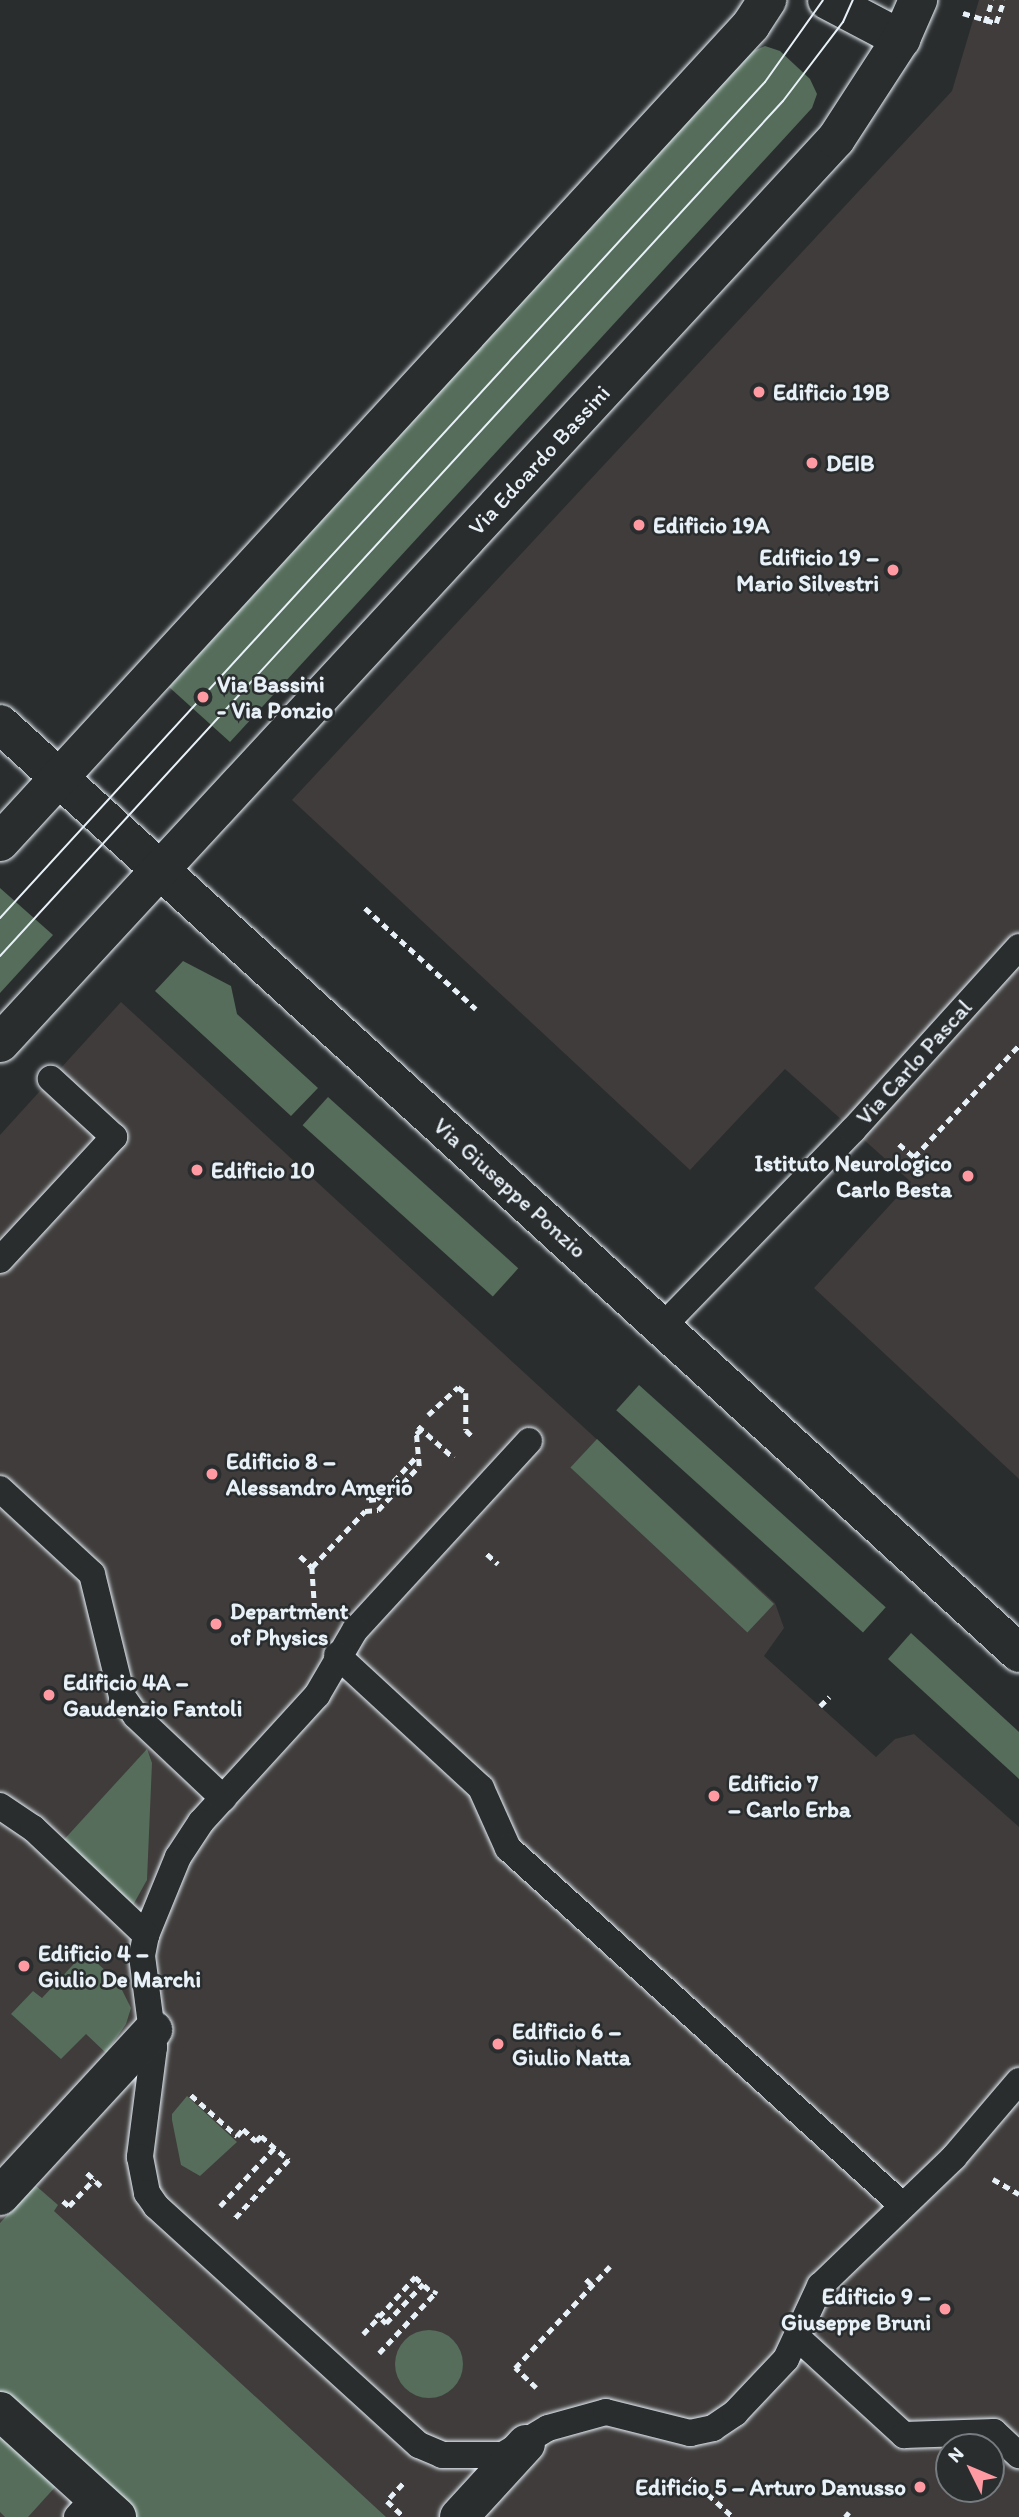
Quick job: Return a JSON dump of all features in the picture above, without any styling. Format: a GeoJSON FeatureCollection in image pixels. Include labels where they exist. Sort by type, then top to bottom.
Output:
{"type":"FeatureCollection","features":[{"type":"Feature","properties":{"kind":"street"},"geometry":{"type":"LineString","coordinates":[[0,842],[751,25],[767,0]]}},
{"type":"Feature","properties":{"kind":"street"},"geometry":{"type":"LineString","coordinates":[[827,0],[901,39]]}},
{"type":"Feature","properties":{"kind":"street","name":"Via Edoardo Bassini"},"geometry":{"type":"LineString","coordinates":[[0,1043],[835,139],[901,39],[918,0]]}},
{"type":"Feature","properties":{"kind":"street","name":"Via Giuseppe Ponzio"},"geometry":{"type":"LineString","coordinates":[[0,724],[1019,1653]]}},
{"type":"Feature","properties":{"kind":"street"},"geometry":{"type":"LineString","coordinates":[[0,2196],[153,2030]]}},
{"type":"Feature","properties":{"kind":"street"},"geometry":{"type":"LineString","coordinates":[[0,2411],[96,2510]]}},
{"type":"Feature","properties":{"kind":"street"},"geometry":{"type":"LineString","coordinates":[[459,2517],[526,2444]]}},
{"type":"Feature","properties":{"kind":"lane","name":"Via Carlo Pascal"},"geometry":{"type":"LineString","coordinates":[[662,1327],[866,1115],[1019,947]]}},
{"type":"Feature","properties":{"kind":"lane"},"geometry":{"type":"LineString","coordinates":[[0,1260],[114,1137],[51,1079]]}},
{"type":"Feature","properties":{"kind":"lane"},"geometry":{"type":"LineString","coordinates":[[529,1441],[337,1655],[317,1695],[223,1798],[178,1857],[146,1935],[143,1976],[153,2030],[140,2157],[147,2193],[156,2206],[419,2445],[442,2455],[479,2458],[526,2444],[570,2420],[607,2412],[669,2430],[690,2433],[713,2428],[736,2413],[786,2359],[820,2286],[901,2204],[954,2157],[1019,2081]]}},
{"type":"Feature","properties":{"kind":"lane"},"geometry":{"type":"LineString","coordinates":[[0,1489],[92,1574],[122,1696],[136,1716],[223,1798]]}},
{"type":"Feature","properties":{"kind":"lane"},"geometry":{"type":"LineString","coordinates":[[337,1655],[481,1788],[508,1848],[901,2204]]}},
{"type":"Feature","properties":{"kind":"lane"},"geometry":{"type":"LineString","coordinates":[[0,1806],[33,1828],[146,1935]]}},
{"type":"Feature","properties":{"kind":"lane"},"geometry":{"type":"LineString","coordinates":[[798,2338],[904,2435],[994,2432],[1019,2455]]}},
{"type":"Feature","properties":{"kind":"path"},"geometry":{"type":"LineString","coordinates":[[992,0],[985,23],[994,26]]}},
{"type":"Feature","properties":{"kind":"path"},"geometry":{"type":"LineString","coordinates":[[963,13],[996,23],[1004,0]]}},
{"type":"Feature","properties":{"kind":"path"},"geometry":{"type":"LineString","coordinates":[[365,908],[475,1009]]}},
{"type":"Feature","properties":{"kind":"path"},"geometry":{"type":"LineString","coordinates":[[866,1115],[914,1157],[1019,1045]]}},
{"type":"Feature","properties":{"kind":"path"},"geometry":{"type":"LineString","coordinates":[[428,1415],[458,1387],[466,1394],[466,1430],[506,1467]]}},
{"type":"Feature","properties":{"kind":"path"},"geometry":{"type":"LineString","coordinates":[[312,1567],[365,1511],[378,1510],[419,1466],[416,1434],[422,1429]]}},
{"type":"Feature","properties":{"kind":"path"},"geometry":{"type":"LineString","coordinates":[[369,1495],[369,1500],[377,1499],[418,1455]]}},
{"type":"Feature","properties":{"kind":"path"},"geometry":{"type":"LineString","coordinates":[[487,1554],[498,1564]]}},
{"type":"Feature","properties":{"kind":"path"},"geometry":{"type":"LineString","coordinates":[[300,1556],[306,1561]]}},
{"type":"Feature","properties":{"kind":"path"},"geometry":{"type":"LineString","coordinates":[[820,1706],[829,1696]]}},
{"type":"Feature","properties":{"kind":"path"},"geometry":{"type":"LineString","coordinates":[[189,2093],[237,2136],[243,2129],[256,2141],[261,2136],[289,2160],[256,2201],[242,2212]]}},
{"type":"Feature","properties":{"kind":"path"},"geometry":{"type":"LineString","coordinates":[[230,2196],[274,2146]]}},
{"type":"Feature","properties":{"kind":"path"},"geometry":{"type":"LineString","coordinates":[[570,2420],[515,2368],[610,2266]]}},
{"type":"Feature","properties":{"kind":"path"},"geometry":{"type":"LineString","coordinates":[[361,2337],[379,2354],[435,2292],[415,2277],[366,2330]]}},
{"type":"Feature","properties":{"kind":"path"},"geometry":{"type":"LineString","coordinates":[[586,2279],[593,2285]]}},
{"type":"Feature","properties":{"kind":"path"},"geometry":{"type":"LineString","coordinates":[[379,2317],[386,2323],[423,2284]]}},
{"type":"Feature","properties":{"kind":"path"},"geometry":{"type":"LineString","coordinates":[[404,2517],[387,2501],[413,2473]]}},
{"type":"Feature","properties":{"kind":"path"},"geometry":{"type":"LineString","coordinates":[[845,2517],[849,2512]]}},
{"type":"Feature","properties":{"kind":"shaded area","name":"DEIB"},"geometry":{"type":"Polygon","coordinates":[[[979,0],[1019,0],[1019,1479],[814,1288],[911,1182],[785,1069],[690,1170],[292,800],[952,91],[979,0]]]}},
{"type":"Feature","properties":{"kind":"shaded area"},"geometry":{"type":"Polygon","coordinates":[[[121,1002],[775,1603],[784,1628],[764,1656],[876,1757],[895,1739],[914,1734],[1019,1827],[1019,2517],[0,2517],[0,1135],[121,1002]]]}},
{"type":"Feature","properties":{"kind":"green space"},"geometry":{"type":"Polygon","coordinates":[[[765,46],[780,51],[810,79],[817,94],[812,108],[230,742],[169,687],[751,52],[765,46]]]}},
{"type":"Feature","properties":{"kind":"green space"},"geometry":{"type":"Polygon","coordinates":[[[0,888],[53,935],[0,993],[0,888]]]}},
{"type":"Feature","properties":{"kind":"green space"},"geometry":{"type":"Polygon","coordinates":[[[183,961],[231,986],[237,1014],[318,1088],[291,1116],[155,991],[183,961]]]}},
{"type":"Feature","properties":{"kind":"green space"},"geometry":{"type":"Polygon","coordinates":[[[328,1097],[518,1268],[493,1297],[303,1125],[328,1097]]]}},
{"type":"Feature","properties":{"kind":"green space"},"geometry":{"type":"Polygon","coordinates":[[[639,1385],[886,1607],[863,1632],[616,1410],[639,1385]]]}},
{"type":"Feature","properties":{"kind":"green space"},"geometry":{"type":"Polygon","coordinates":[[[597,1439],[774,1604],[747,1633],[570,1468],[597,1439]]]}},
{"type":"Feature","properties":{"kind":"green space"},"geometry":{"type":"Polygon","coordinates":[[[911,1633],[1019,1732],[1019,1779],[888,1659],[911,1633]]]}},
{"type":"Feature","properties":{"kind":"green space"},"geometry":{"type":"Polygon","coordinates":[[[147,1749],[152,1763],[147,1880],[133,1905],[60,1844],[147,1749]]]}},
{"type":"Feature","properties":{"kind":"green space"},"geometry":{"type":"Polygon","coordinates":[[[85,1952],[118,1982],[131,2008],[126,2024],[106,2053],[86,2034],[61,2059],[11,2014],[33,1991],[42,1998],[85,1952]]]}},
{"type":"Feature","properties":{"kind":"green space"},"geometry":{"type":"Polygon","coordinates":[[[187,2096],[237,2142],[200,2176],[181,2165],[172,2120],[172,2114],[187,2096]]]}},
{"type":"Feature","properties":{"kind":"green space"},"geometry":{"type":"Polygon","coordinates":[[[35,2185],[58,2205],[54,2211],[386,2517],[133,2517],[0,2394],[0,2223],[35,2185]]]}},
{"type":"Feature","properties":{"kind":"green space"},"geometry":{"type":"Polygon","coordinates":[[[422,2330],[436,2330],[448,2335],[458,2345],[463,2364],[458,2383],[448,2393],[436,2398],[422,2398],[410,2393],[400,2383],[395,2371],[395,2357],[400,2345],[410,2335],[422,2330]]]}},
{"type":"Feature","properties":{"kind":"green space"},"geometry":{"type":"Polygon","coordinates":[[[0,2433],[57,2485],[28,2517],[5,2517],[0,2512],[0,2433]]]}},
{"type":"Feature","properties":{"kind":"tram line"},"geometry":{"type":"LineString","coordinates":[[0,918],[765,82],[823,0]]}},
{"type":"Feature","properties":{"kind":"tram line"},"geometry":{"type":"LineString","coordinates":[[0,956],[783,101],[843,22],[853,0]]}},
{"type":"Feature","properties":{"kind":"place","name":"Edificio 19B"},"geometry":{"type":"Point","coordinates":[759,392]}},
{"type":"Feature","properties":{"kind":"place","name":"DEIB"},"geometry":{"type":"Point","coordinates":[812,463]}},
{"type":"Feature","properties":{"kind":"place","name":"Edificio 19A"},"geometry":{"type":"Point","coordinates":[639,525]}},
{"type":"Feature","properties":{"kind":"place","name":"Edificio 19 – Mario Silvestri"},"geometry":{"type":"Point","coordinates":[893,570]}},
{"type":"Feature","properties":{"kind":"place","name":"Via Bassini - Via Ponzio"},"geometry":{"type":"Point","coordinates":[203,697]}},
{"type":"Feature","properties":{"kind":"place","name":"Edificio 10"},"geometry":{"type":"Point","coordinates":[197,1170]}},
{"type":"Feature","properties":{"kind":"place","name":"Istituto Neurologico Carlo Besta"},"geometry":{"type":"Point","coordinates":[968,1176]}},
{"type":"Feature","properties":{"kind":"place","name":"Edificio 8 – Alessandro Amerio"},"geometry":{"type":"Point","coordinates":[212,1474]}},
{"type":"Feature","properties":{"kind":"place","name":"Department of Physics"},"geometry":{"type":"Point","coordinates":[216,1624]}},
{"type":"Feature","properties":{"kind":"place","name":"Edificio 4A – Gaudenzio Fantoli"},"geometry":{"type":"Point","coordinates":[49,1695]}},
{"type":"Feature","properties":{"kind":"place","name":"Edificio 7 – Carlo Erba"},"geometry":{"type":"Point","coordinates":[714,1796]}},
{"type":"Feature","properties":{"kind":"place","name":"Edificio 4 – Giulio De Marchi"},"geometry":{"type":"Point","coordinates":[24,1966]}},
{"type":"Feature","properties":{"kind":"place","name":"Edificio 6 – Giulio Natta"},"geometry":{"type":"Point","coordinates":[498,2044]}},
{"type":"Feature","properties":{"kind":"place","name":"Edificio 9 – Giuseppe Bruni"},"geometry":{"type":"Point","coordinates":[945,2309]}},
{"type":"Feature","properties":{"kind":"place","name":"Edificio 5 – Arturo Danusso"},"geometry":{"type":"Point","coordinates":[920,2487]}}]}
